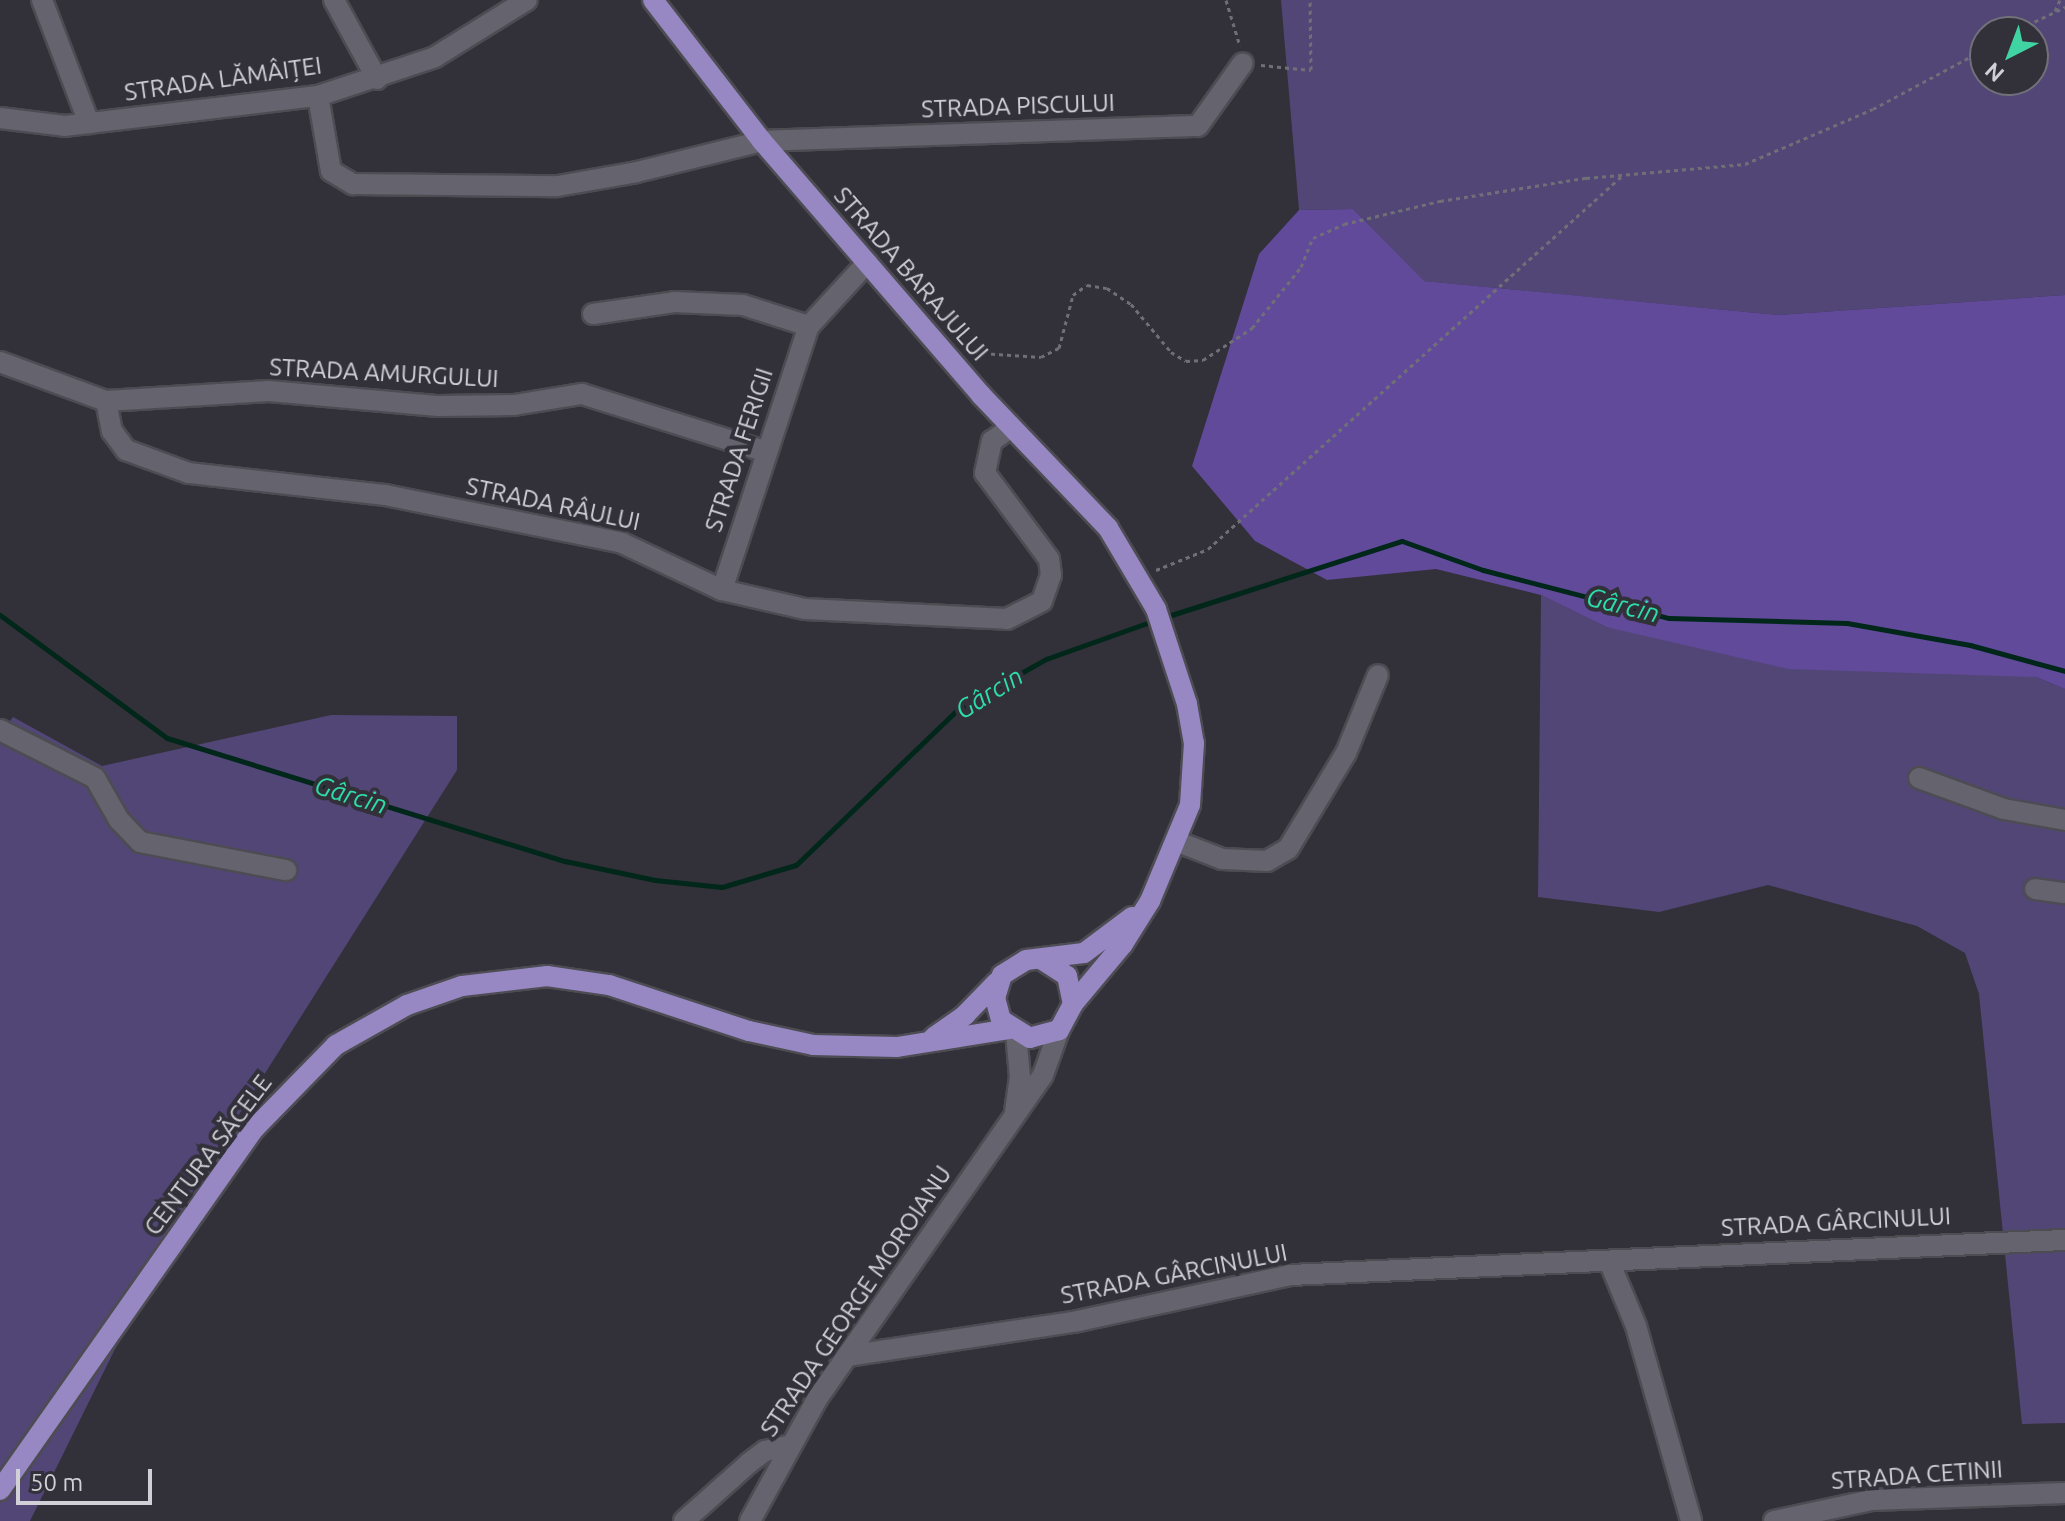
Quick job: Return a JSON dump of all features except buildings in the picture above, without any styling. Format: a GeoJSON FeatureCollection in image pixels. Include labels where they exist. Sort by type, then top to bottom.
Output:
{"type":"FeatureCollection","features":[{"type":"Feature","properties":{"kind":"main road","name":"STRADA BARAJULUI"},"geometry":{"type":"LineString","coordinates":[[653,0],[762,141],[1011,427],[1089,506],[1139,574],[1174,655],[1187,704],[1194,778],[1178,842]]}},
{"type":"Feature","properties":{"kind":"main road"},"geometry":{"type":"LineString","coordinates":[[1150,901],[1092,949],[1026,960],[1002,975],[995,998],[1012,1031],[1045,1036],[1059,1030],[1073,1004],[1123,944],[1150,901],[1178,842]]}},
{"type":"Feature","properties":{"kind":"main road"},"geometry":{"type":"LineString","coordinates":[[1041,959],[1067,976],[1073,1004]]}},
{"type":"Feature","properties":{"kind":"main road","name":"CENTURA SĂCELE"},"geometry":{"type":"LineString","coordinates":[[921,1044],[965,1015],[1002,975]]}},
{"type":"Feature","properties":{"kind":"main road","name":"CENTURA SĂCELE"},"geometry":{"type":"LineString","coordinates":[[0,1490],[252,1131],[327,1052],[407,1005],[462,986],[547,976],[609,985],[749,1031],[813,1045],[871,1049],[1012,1031]]}},
{"type":"Feature","properties":{"kind":"street"},"geometry":{"type":"LineString","coordinates":[[42,0],[89,123]]}},
{"type":"Feature","properties":{"kind":"street"},"geometry":{"type":"LineString","coordinates":[[334,0],[377,79]]}},
{"type":"Feature","properties":{"kind":"street","name":"STRADA LĂMÂIȚEI"},"geometry":{"type":"LineString","coordinates":[[0,118],[65,126],[318,96],[377,79],[435,57],[527,0]]}},
{"type":"Feature","properties":{"kind":"street","name":"STRADA PISCULUI"},"geometry":{"type":"LineString","coordinates":[[762,141],[1198,126],[1243,63]]}},
{"type":"Feature","properties":{"kind":"street"},"geometry":{"type":"LineString","coordinates":[[318,96],[331,171],[353,184],[558,186],[637,172],[762,141]]}},
{"type":"Feature","properties":{"kind":"street","name":"STRADA FERIGII"},"geometry":{"type":"LineString","coordinates":[[722,590],[764,451],[809,326],[867,263]]}},
{"type":"Feature","properties":{"kind":"street"},"geometry":{"type":"LineString","coordinates":[[593,314],[674,302],[743,305],[809,326]]}},
{"type":"Feature","properties":{"kind":"street","name":"STRADA AMURGULUI"},"geometry":{"type":"LineString","coordinates":[[0,362],[106,401],[269,391],[438,406],[514,405],[582,394],[764,451]]}},
{"type":"Feature","properties":{"kind":"street","name":"STRADA RÂULUI"},"geometry":{"type":"LineString","coordinates":[[106,401],[112,431],[126,450],[189,473],[385,495],[622,543],[722,590],[805,609],[1021,616],[1042,601],[1051,575],[1049,559],[985,473],[992,441],[1011,427]]}},
{"type":"Feature","properties":{"kind":"street"},"geometry":{"type":"LineString","coordinates":[[1178,842],[1222,859],[1267,861],[1288,849],[1346,753],[1378,675]]}},
{"type":"Feature","properties":{"kind":"street"},"geometry":{"type":"LineString","coordinates":[[0,730],[95,778],[119,820],[140,842],[158,850],[286,870]]}},
{"type":"Feature","properties":{"kind":"street"},"geometry":{"type":"LineString","coordinates":[[1919,778],[2004,809],[2065,820]]}},
{"type":"Feature","properties":{"kind":"street"},"geometry":{"type":"LineString","coordinates":[[2035,889],[2065,893]]}},
{"type":"Feature","properties":{"kind":"street","name":"STRADA GEORGE MOROIANU"},"geometry":{"type":"LineString","coordinates":[[750,1521],[790,1445],[847,1356],[1043,1075],[1059,1030]]}},
{"type":"Feature","properties":{"kind":"street","name":"STRADA GEORGE MOROIANU"},"geometry":{"type":"LineString","coordinates":[[1012,1031],[1020,1077],[1014,1116]]}},
{"type":"Feature","properties":{"kind":"street","name":"STRADA GÂRCINULUI"},"geometry":{"type":"LineString","coordinates":[[847,1356],[1078,1321],[1290,1275],[2065,1240]]}},
{"type":"Feature","properties":{"kind":"street"},"geometry":{"type":"LineString","coordinates":[[1609,1261],[1636,1326],[1691,1521]]}},
{"type":"Feature","properties":{"kind":"street"},"geometry":{"type":"LineString","coordinates":[[684,1521],[749,1463],[790,1445]]}},
{"type":"Feature","properties":{"kind":"street","name":"STRADA CETINII"},"geometry":{"type":"LineString","coordinates":[[1774,1521],[1872,1500],[2065,1493]]}},
{"type":"Feature","properties":{"kind":"path"},"geometry":{"type":"LineString","coordinates":[[1226,0],[1243,63],[1311,70],[1310,0]]}},
{"type":"Feature","properties":{"kind":"path"},"geometry":{"type":"LineString","coordinates":[[2055,11],[2060,0]]}},
{"type":"Feature","properties":{"kind":"path"},"geometry":{"type":"LineString","coordinates":[[2045,16],[2065,7]]}},
{"type":"Feature","properties":{"kind":"path"},"geometry":{"type":"LineString","coordinates":[[952,361],[970,350],[1041,357],[1059,348],[1073,295],[1087,285],[1107,288],[1131,304],[1171,352],[1186,361],[1203,360],[1252,328],[1301,267],[1313,238],[1344,224],[1440,201],[1624,174],[1745,164],[1873,109],[1969,58]]}},
{"type":"Feature","properties":{"kind":"path"},"geometry":{"type":"LineString","coordinates":[[1139,574],[1171,567],[1208,549],[1624,174]]}},
{"type":"Feature","properties":{"kind":"shaded area"},"geometry":{"type":"Polygon","coordinates":[[[1281,0],[2065,0],[2065,295],[1778,315],[1423,281],[1353,209],[1299,210],[1281,0]]]}},
{"type":"Feature","properties":{"kind":"shaded area"},"geometry":{"type":"Polygon","coordinates":[[[1353,209],[1424,281],[1778,315],[2065,295],[2065,689],[2036,677],[1789,669],[1606,627],[1541,595],[1436,569],[1327,580],[1255,541],[1192,466],[1259,254],[1299,210],[1353,209]]]}},
{"type":"Feature","properties":{"kind":"shaded area"},"geometry":{"type":"Polygon","coordinates":[[[1541,595],[1606,627],[2036,677],[2065,689],[2065,1423],[2022,1424],[1979,994],[1965,953],[1917,926],[1768,885],[1659,912],[1538,897],[1541,595]]]}},
{"type":"Feature","properties":{"kind":"shaded area"},"geometry":{"type":"Polygon","coordinates":[[[331,715],[457,716],[457,770],[202,1173],[30,1521],[0,1521],[0,735],[13,717],[102,766],[331,715]]]}},
{"type":"Feature","properties":{"kind":"waterway","name":"Gârcin"},"geometry":{"type":"LineString","coordinates":[[1162,618],[1402,541],[1483,570],[1669,618],[1847,623],[1970,645],[2065,671]]}},
{"type":"Feature","properties":{"kind":"waterway","name":"Gârcin"},"geometry":{"type":"LineString","coordinates":[[0,615],[167,738],[565,861],[655,880],[722,887],[796,865],[959,708],[1046,659],[1153,621]]}}]}
